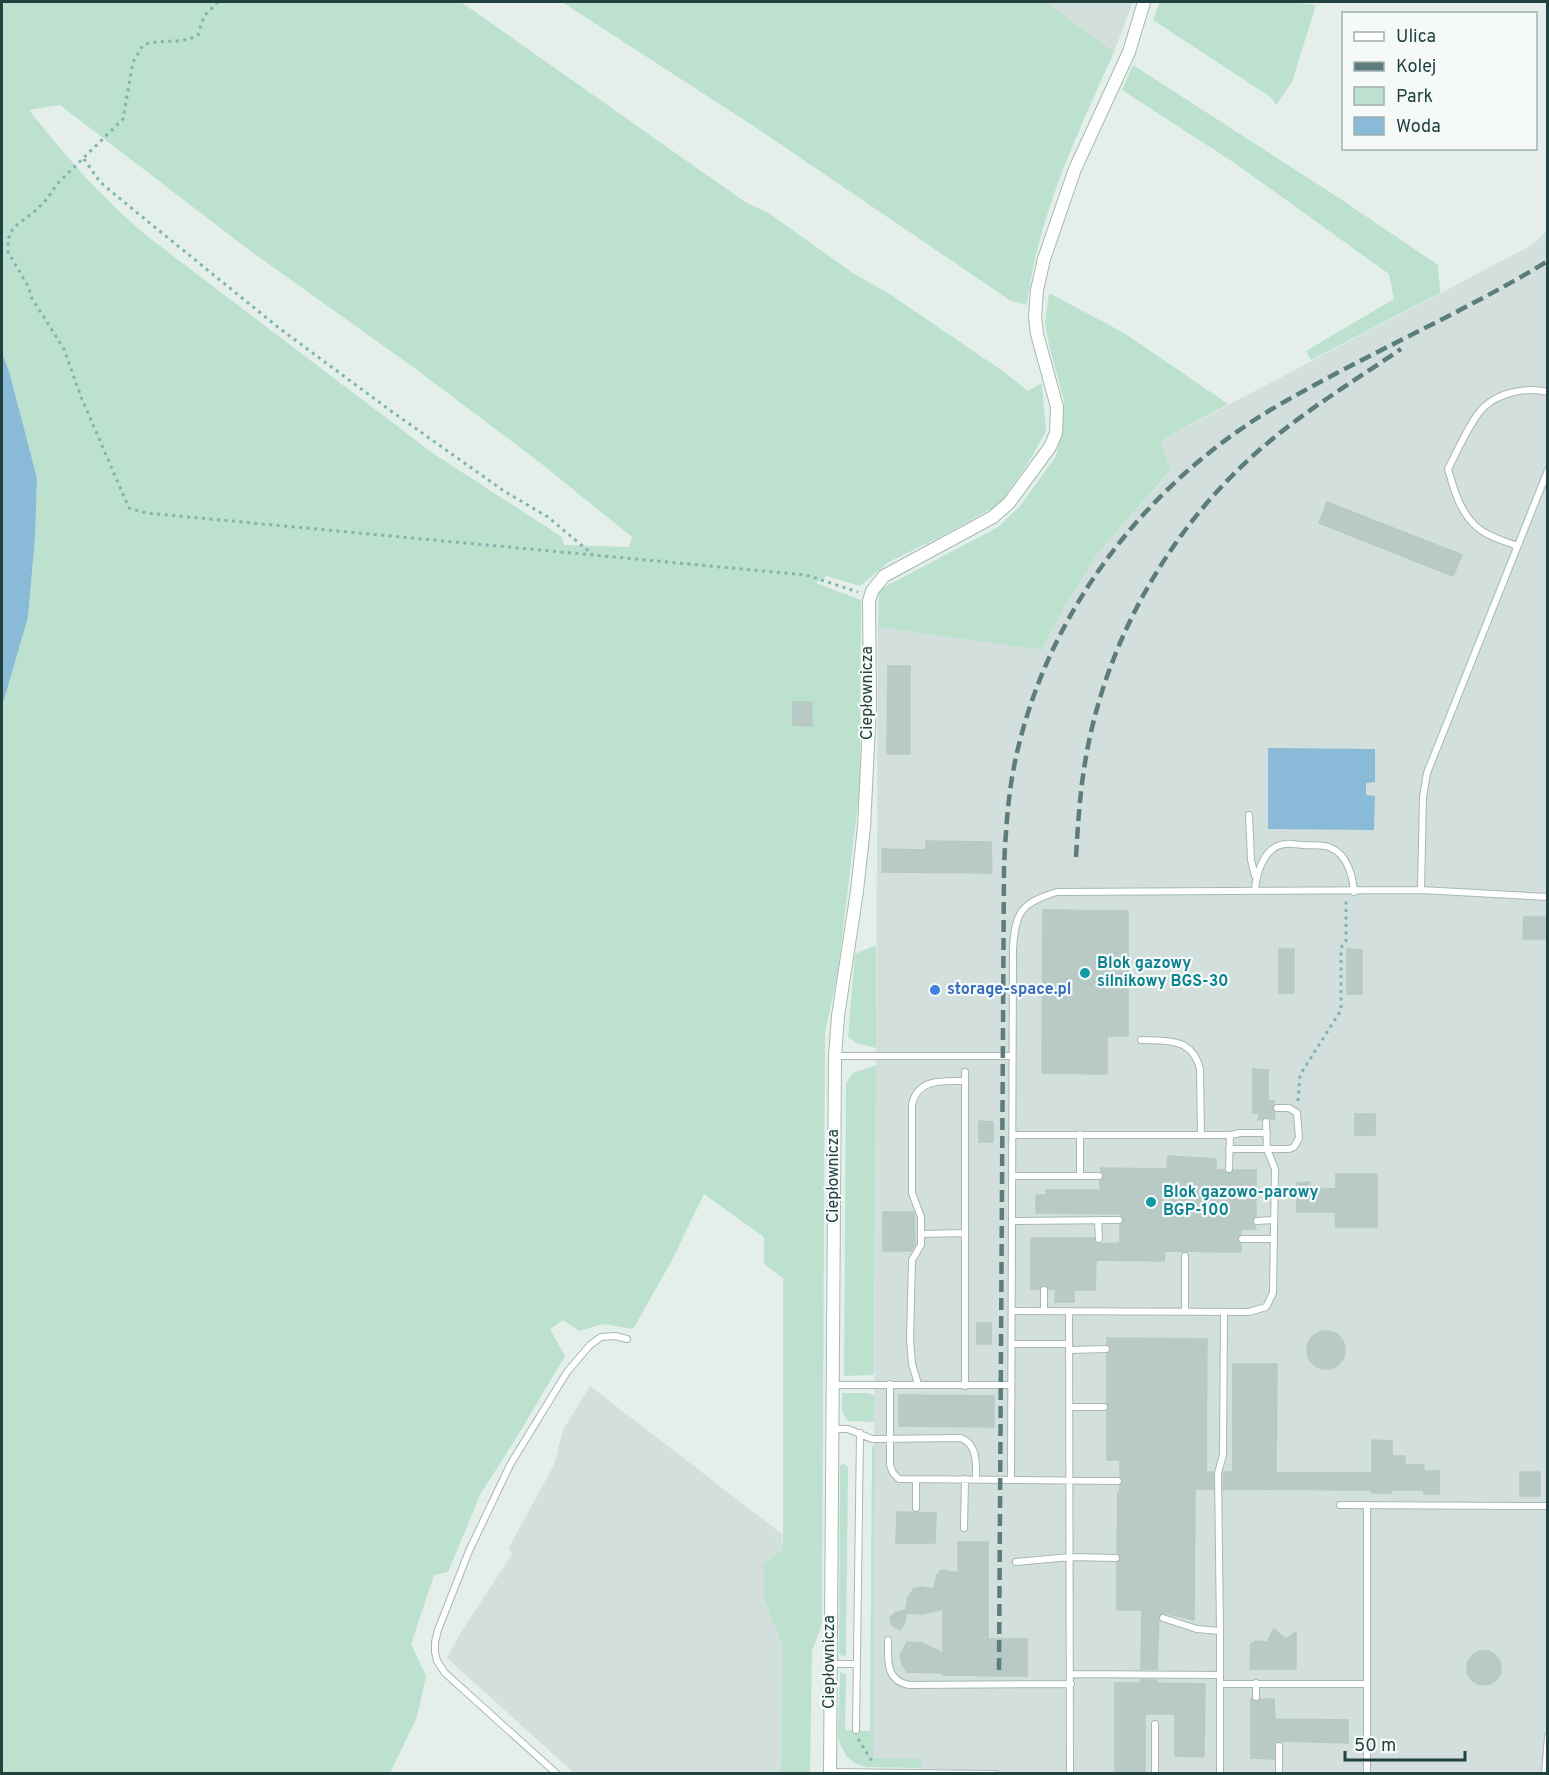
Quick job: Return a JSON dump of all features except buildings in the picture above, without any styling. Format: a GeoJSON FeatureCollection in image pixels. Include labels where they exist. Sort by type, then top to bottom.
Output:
{"type":"FeatureCollection","features":[{"type":"Feature","properties":{"kind":"street","name":"Ciepłownicza"},"geometry":{"type":"LineString","coordinates":[[830,1773],[835,1056],[838,1016],[864,828],[870,705],[868,617],[870,596],[876,583],[896,568],[993,517],[1009,503],[1050,447],[1056,433],[1057,407],[1037,334],[1035,317],[1037,290],[1044,259],[1076,169],[1129,52],[1144,2]]}},
{"type":"Feature","properties":{"kind":"lane"},"geometry":{"type":"LineString","coordinates":[[1517,546],[1478,528],[1465,514],[1456,497],[1448,469],[1483,408],[1495,399],[1516,392],[1536,389],[1548,392]]}},
{"type":"Feature","properties":{"kind":"lane"},"geometry":{"type":"LineString","coordinates":[[1421,890],[1422,797],[1426,773],[1548,470]]}},
{"type":"Feature","properties":{"kind":"lane"},"geometry":{"type":"LineString","coordinates":[[1250,815],[1251,860],[1256,876],[1255,891]]}},
{"type":"Feature","properties":{"kind":"lane"},"geometry":{"type":"LineString","coordinates":[[1256,876],[1263,861],[1272,851],[1284,844],[1328,847],[1337,851],[1352,876],[1350,892]]}},
{"type":"Feature","properties":{"kind":"lane"},"geometry":{"type":"LineString","coordinates":[[1011,1479],[1012,1056],[1015,923],[1025,906],[1057,892],[1421,890],[1548,897]]}},
{"type":"Feature","properties":{"kind":"lane"},"geometry":{"type":"LineString","coordinates":[[1141,1041],[1171,1041],[1184,1045],[1197,1059],[1200,1069],[1201,1135]]}},
{"type":"Feature","properties":{"kind":"lane"},"geometry":{"type":"LineString","coordinates":[[835,1056],[1012,1056]]}},
{"type":"Feature","properties":{"kind":"lane"},"geometry":{"type":"LineString","coordinates":[[965,1071],[965,1386]]}},
{"type":"Feature","properties":{"kind":"lane"},"geometry":{"type":"LineString","coordinates":[[918,1384],[912,1364],[910,1339],[912,1260],[921,1245],[921,1217],[912,1193],[911,1112],[913,1097],[928,1083],[965,1081]]}},
{"type":"Feature","properties":{"kind":"lane"},"geometry":{"type":"LineString","coordinates":[[1229,1149],[1289,1149],[1298,1143],[1298,1113],[1288,1108],[1277,1108]]}},
{"type":"Feature","properties":{"kind":"lane"},"geometry":{"type":"LineString","coordinates":[[1012,1311],[1224,1312],[1257,1311],[1266,1306],[1273,1293],[1275,1169],[1267,1149],[1266,1122]]}},
{"type":"Feature","properties":{"kind":"lane"},"geometry":{"type":"LineString","coordinates":[[1012,1135],[1230,1136],[1240,1133],[1267,1133]]}},
{"type":"Feature","properties":{"kind":"lane"},"geometry":{"type":"LineString","coordinates":[[1080,1134],[1080,1176]]}},
{"type":"Feature","properties":{"kind":"lane"},"geometry":{"type":"LineString","coordinates":[[1229,1169],[1230,1136]]}},
{"type":"Feature","properties":{"kind":"lane"},"geometry":{"type":"LineString","coordinates":[[1012,1176],[1099,1176]]}},
{"type":"Feature","properties":{"kind":"lane"},"geometry":{"type":"LineString","coordinates":[[1012,1221],[1119,1220]]}},
{"type":"Feature","properties":{"kind":"lane"},"geometry":{"type":"LineString","coordinates":[[1257,1221],[1274,1220]]}},
{"type":"Feature","properties":{"kind":"lane"},"geometry":{"type":"LineString","coordinates":[[1098,1221],[1099,1239]]}},
{"type":"Feature","properties":{"kind":"lane"},"geometry":{"type":"LineString","coordinates":[[921,1234],[964,1233]]}},
{"type":"Feature","properties":{"kind":"lane"},"geometry":{"type":"LineString","coordinates":[[1242,1239],[1274,1239]]}},
{"type":"Feature","properties":{"kind":"lane"},"geometry":{"type":"LineString","coordinates":[[1185,1256],[1185,1311]]}},
{"type":"Feature","properties":{"kind":"lane"},"geometry":{"type":"LineString","coordinates":[[1044,1290],[1044,1311]]}},
{"type":"Feature","properties":{"kind":"lane"},"geometry":{"type":"LineString","coordinates":[[1069,1311],[1070,1773]]}},
{"type":"Feature","properties":{"kind":"lane"},"geometry":{"type":"LineString","coordinates":[[1220,1773],[1218,1473],[1223,1455],[1224,1312]]}},
{"type":"Feature","properties":{"kind":"lane"},"geometry":{"type":"LineString","coordinates":[[558,1773],[445,1672],[437,1661],[435,1642],[486,1512],[540,1413],[567,1372],[590,1345],[601,1337],[615,1336],[627,1339]]}},
{"type":"Feature","properties":{"kind":"lane"},"geometry":{"type":"LineString","coordinates":[[1012,1344],[1106,1349]]}},
{"type":"Feature","properties":{"kind":"lane"},"geometry":{"type":"LineString","coordinates":[[832,1385],[890,1383],[1011,1385]]}},
{"type":"Feature","properties":{"kind":"lane"},"geometry":{"type":"LineString","coordinates":[[890,1383],[890,1465],[892,1473],[903,1480],[1119,1481]]}},
{"type":"Feature","properties":{"kind":"lane"},"geometry":{"type":"LineString","coordinates":[[1070,1407],[1104,1407]]}},
{"type":"Feature","properties":{"kind":"lane"},"geometry":{"type":"LineString","coordinates":[[832,1429],[848,1429],[872,1439],[950,1437],[968,1441],[976,1460],[976,1479]]}},
{"type":"Feature","properties":{"kind":"lane"},"geometry":{"type":"LineString","coordinates":[[856,1730],[860,1433]]}},
{"type":"Feature","properties":{"kind":"lane"},"geometry":{"type":"LineString","coordinates":[[964,1528],[965,1479]]}},
{"type":"Feature","properties":{"kind":"lane"},"geometry":{"type":"LineString","coordinates":[[916,1480],[916,1508]]}},
{"type":"Feature","properties":{"kind":"lane"},"geometry":{"type":"LineString","coordinates":[[1340,1505],[1548,1506]]}},
{"type":"Feature","properties":{"kind":"lane"},"geometry":{"type":"LineString","coordinates":[[1366,1773],[1367,1505]]}},
{"type":"Feature","properties":{"kind":"lane"},"geometry":{"type":"LineString","coordinates":[[1016,1562],[1070,1557],[1116,1558]]}},
{"type":"Feature","properties":{"kind":"lane"},"geometry":{"type":"LineString","coordinates":[[1163,1618],[1197,1629],[1220,1630]]}},
{"type":"Feature","properties":{"kind":"lane"},"geometry":{"type":"LineString","coordinates":[[888,1640],[890,1669],[897,1681],[903,1683],[932,1685],[1071,1684]]}},
{"type":"Feature","properties":{"kind":"lane"},"geometry":{"type":"LineString","coordinates":[[830,1664],[857,1664]]}},
{"type":"Feature","properties":{"kind":"lane"},"geometry":{"type":"LineString","coordinates":[[1071,1674],[1220,1675]]}},
{"type":"Feature","properties":{"kind":"lane"},"geometry":{"type":"LineString","coordinates":[[1256,1683],[1256,1697]]}},
{"type":"Feature","properties":{"kind":"lane"},"geometry":{"type":"LineString","coordinates":[[1220,1684],[1366,1684]]}},
{"type":"Feature","properties":{"kind":"lane"},"geometry":{"type":"LineString","coordinates":[[1155,1724],[1155,1773]]}},
{"type":"Feature","properties":{"kind":"lane"},"geometry":{"type":"LineString","coordinates":[[1545,1773],[1548,1736]]}},
{"type":"Feature","properties":{"kind":"lane"},"geometry":{"type":"LineString","coordinates":[[1280,1746],[1280,1773]]}},
{"type":"Feature","properties":{"kind":"lane"},"geometry":{"type":"LineString","coordinates":[[830,1773],[995,1773]]}},
{"type":"Feature","properties":{"kind":"path"},"geometry":{"type":"LineString","coordinates":[[218,2],[204,16],[198,35],[188,41],[156,40],[143,45],[133,62],[123,119],[57,184],[35,211],[12,228],[8,239],[8,252],[64,349],[81,397],[129,508],[146,513],[806,575],[870,596]]}},
{"type":"Feature","properties":{"kind":"path"},"geometry":{"type":"LineString","coordinates":[[84,159],[100,182],[279,328],[504,491],[548,517],[593,555]]}},
{"type":"Feature","properties":{"kind":"path"},"geometry":{"type":"LineString","coordinates":[[1298,1113],[1300,1075],[1341,1010],[1341,954],[1342,946],[1346,941],[1350,892]]}},
{"type":"Feature","properties":{"kind":"path"},"geometry":{"type":"LineString","coordinates":[[856,1730],[862,1747],[876,1768]]}},
{"type":"Feature","properties":{"kind":"shaded area"},"geometry":{"type":"Polygon","coordinates":[[[1046,2],[1133,2],[1114,52],[1046,2]]]}},
{"type":"Feature","properties":{"kind":"shaded area"},"geometry":{"type":"Polygon","coordinates":[[[1547,231],[1547,1773],[921,1774],[921,1759],[873,1759],[878,627],[1042,650],[1097,554],[1171,471],[1160,441],[1532,245],[1547,231]]]}},
{"type":"Feature","properties":{"kind":"shaded area"},"geometry":{"type":"Polygon","coordinates":[[[590,1386],[782,1534],[783,1549],[764,1563],[764,1598],[783,1647],[781,1773],[574,1773],[447,1658],[512,1554],[508,1549],[554,1465],[563,1430],[590,1386]]]}},
{"type":"Feature","properties":{"kind":"green space"},"geometry":{"type":"Polygon","coordinates":[[[2,2],[461,2],[745,202],[770,214],[853,273],[891,295],[1004,372],[1028,391],[1042,383],[1046,431],[1030,460],[1000,504],[889,562],[860,586],[827,576],[816,583],[861,600],[860,785],[838,972],[825,1033],[822,1624],[812,1651],[810,1773],[781,1773],[783,1647],[764,1598],[764,1563],[783,1549],[783,1278],[764,1264],[764,1237],[704,1194],[671,1262],[633,1329],[603,1324],[579,1331],[563,1320],[550,1329],[565,1356],[481,1493],[448,1572],[434,1575],[411,1644],[426,1676],[417,1717],[390,1773],[2,1773],[2,704],[28,617],[35,538],[37,478],[9,371],[2,353],[2,2]],[[60,105],[29,110],[87,178],[152,240],[434,454],[562,537],[564,545],[629,547],[632,537],[543,465],[417,370],[249,250],[60,105]]]}},
{"type":"Feature","properties":{"kind":"green space"},"geometry":{"type":"Polygon","coordinates":[[[562,2],[1046,2],[1114,52],[1061,175],[1040,239],[1027,305],[1011,301],[758,129],[562,2]]]}},
{"type":"Feature","properties":{"kind":"green space"},"geometry":{"type":"Polygon","coordinates":[[[1160,2],[1289,2],[1316,5],[1292,82],[1276,105],[1272,98],[1153,20],[1160,2]]]}},
{"type":"Feature","properties":{"kind":"green space"},"geometry":{"type":"Polygon","coordinates":[[[1133,65],[1438,265],[1440,293],[1311,360],[1306,351],[1394,299],[1389,274],[1233,162],[1122,90],[1133,65]]]}},
{"type":"Feature","properties":{"kind":"green space"},"geometry":{"type":"Polygon","coordinates":[[[1049,293],[1124,333],[1228,404],[1160,441],[1171,470],[1097,554],[1042,650],[878,627],[879,590],[998,527],[1020,506],[1056,456],[1062,433],[1064,401],[1045,323],[1049,293]]]}},
{"type":"Feature","properties":{"kind":"green space"},"geometry":{"type":"Polygon","coordinates":[[[876,945],[876,1048],[856,1043],[848,1037],[855,954],[876,945]]]}},
{"type":"Feature","properties":{"kind":"green space"},"geometry":{"type":"Polygon","coordinates":[[[876,1065],[874,1375],[844,1376],[846,1083],[853,1073],[876,1065]]]}},
{"type":"Feature","properties":{"kind":"green space"},"geometry":{"type":"Polygon","coordinates":[[[842,1393],[868,1393],[875,1396],[874,1422],[848,1421],[842,1412],[842,1393]]]}},
{"type":"Feature","properties":{"kind":"green space"},"geometry":{"type":"Polygon","coordinates":[[[875,1445],[873,1758],[921,1759],[921,1768],[867,1767],[856,1764],[847,1757],[839,1742],[840,1672],[846,1674],[845,1730],[870,1731],[872,1446],[875,1445]]]}},
{"type":"Feature","properties":{"kind":"green space"},"geometry":{"type":"Polygon","coordinates":[[[843,1463],[848,1467],[846,1655],[843,1657],[839,1653],[840,1466],[843,1463]]]}},
{"type":"Feature","properties":{"kind":"water"},"geometry":{"type":"Polygon","coordinates":[[[2,353],[9,371],[37,478],[35,538],[28,617],[2,704],[2,353]]]}},
{"type":"Feature","properties":{"kind":"water"},"geometry":{"type":"Polygon","coordinates":[[[1268,748],[1375,749],[1375,782],[1366,783],[1366,795],[1375,796],[1374,830],[1268,829],[1268,748]]]}},
{"type":"Feature","properties":{"kind":"railway"},"geometry":{"type":"LineString","coordinates":[[999,1670],[1004,865],[1013,771],[1031,704],[1052,652],[1078,603],[1108,557],[1144,514],[1183,475],[1226,440],[1272,409],[1548,261]]}},
{"type":"Feature","properties":{"kind":"railway"},"geometry":{"type":"LineString","coordinates":[[1076,857],[1082,782],[1096,712],[1110,668],[1128,624],[1150,583],[1204,506],[1236,472],[1302,416],[1401,349]]}},
{"type":"Feature","properties":{"kind":"place","name":"Blok gazowy silnikowy BGS-30"},"geometry":{"type":"Point","coordinates":[1085,973]}},
{"type":"Feature","properties":{"kind":"place","name":"storage-space.pl"},"geometry":{"type":"Point","coordinates":[935,990]}},
{"type":"Feature","properties":{"kind":"place","name":"Blok gazowo-parowy BGP-100"},"geometry":{"type":"Point","coordinates":[1151,1202]}}]}
